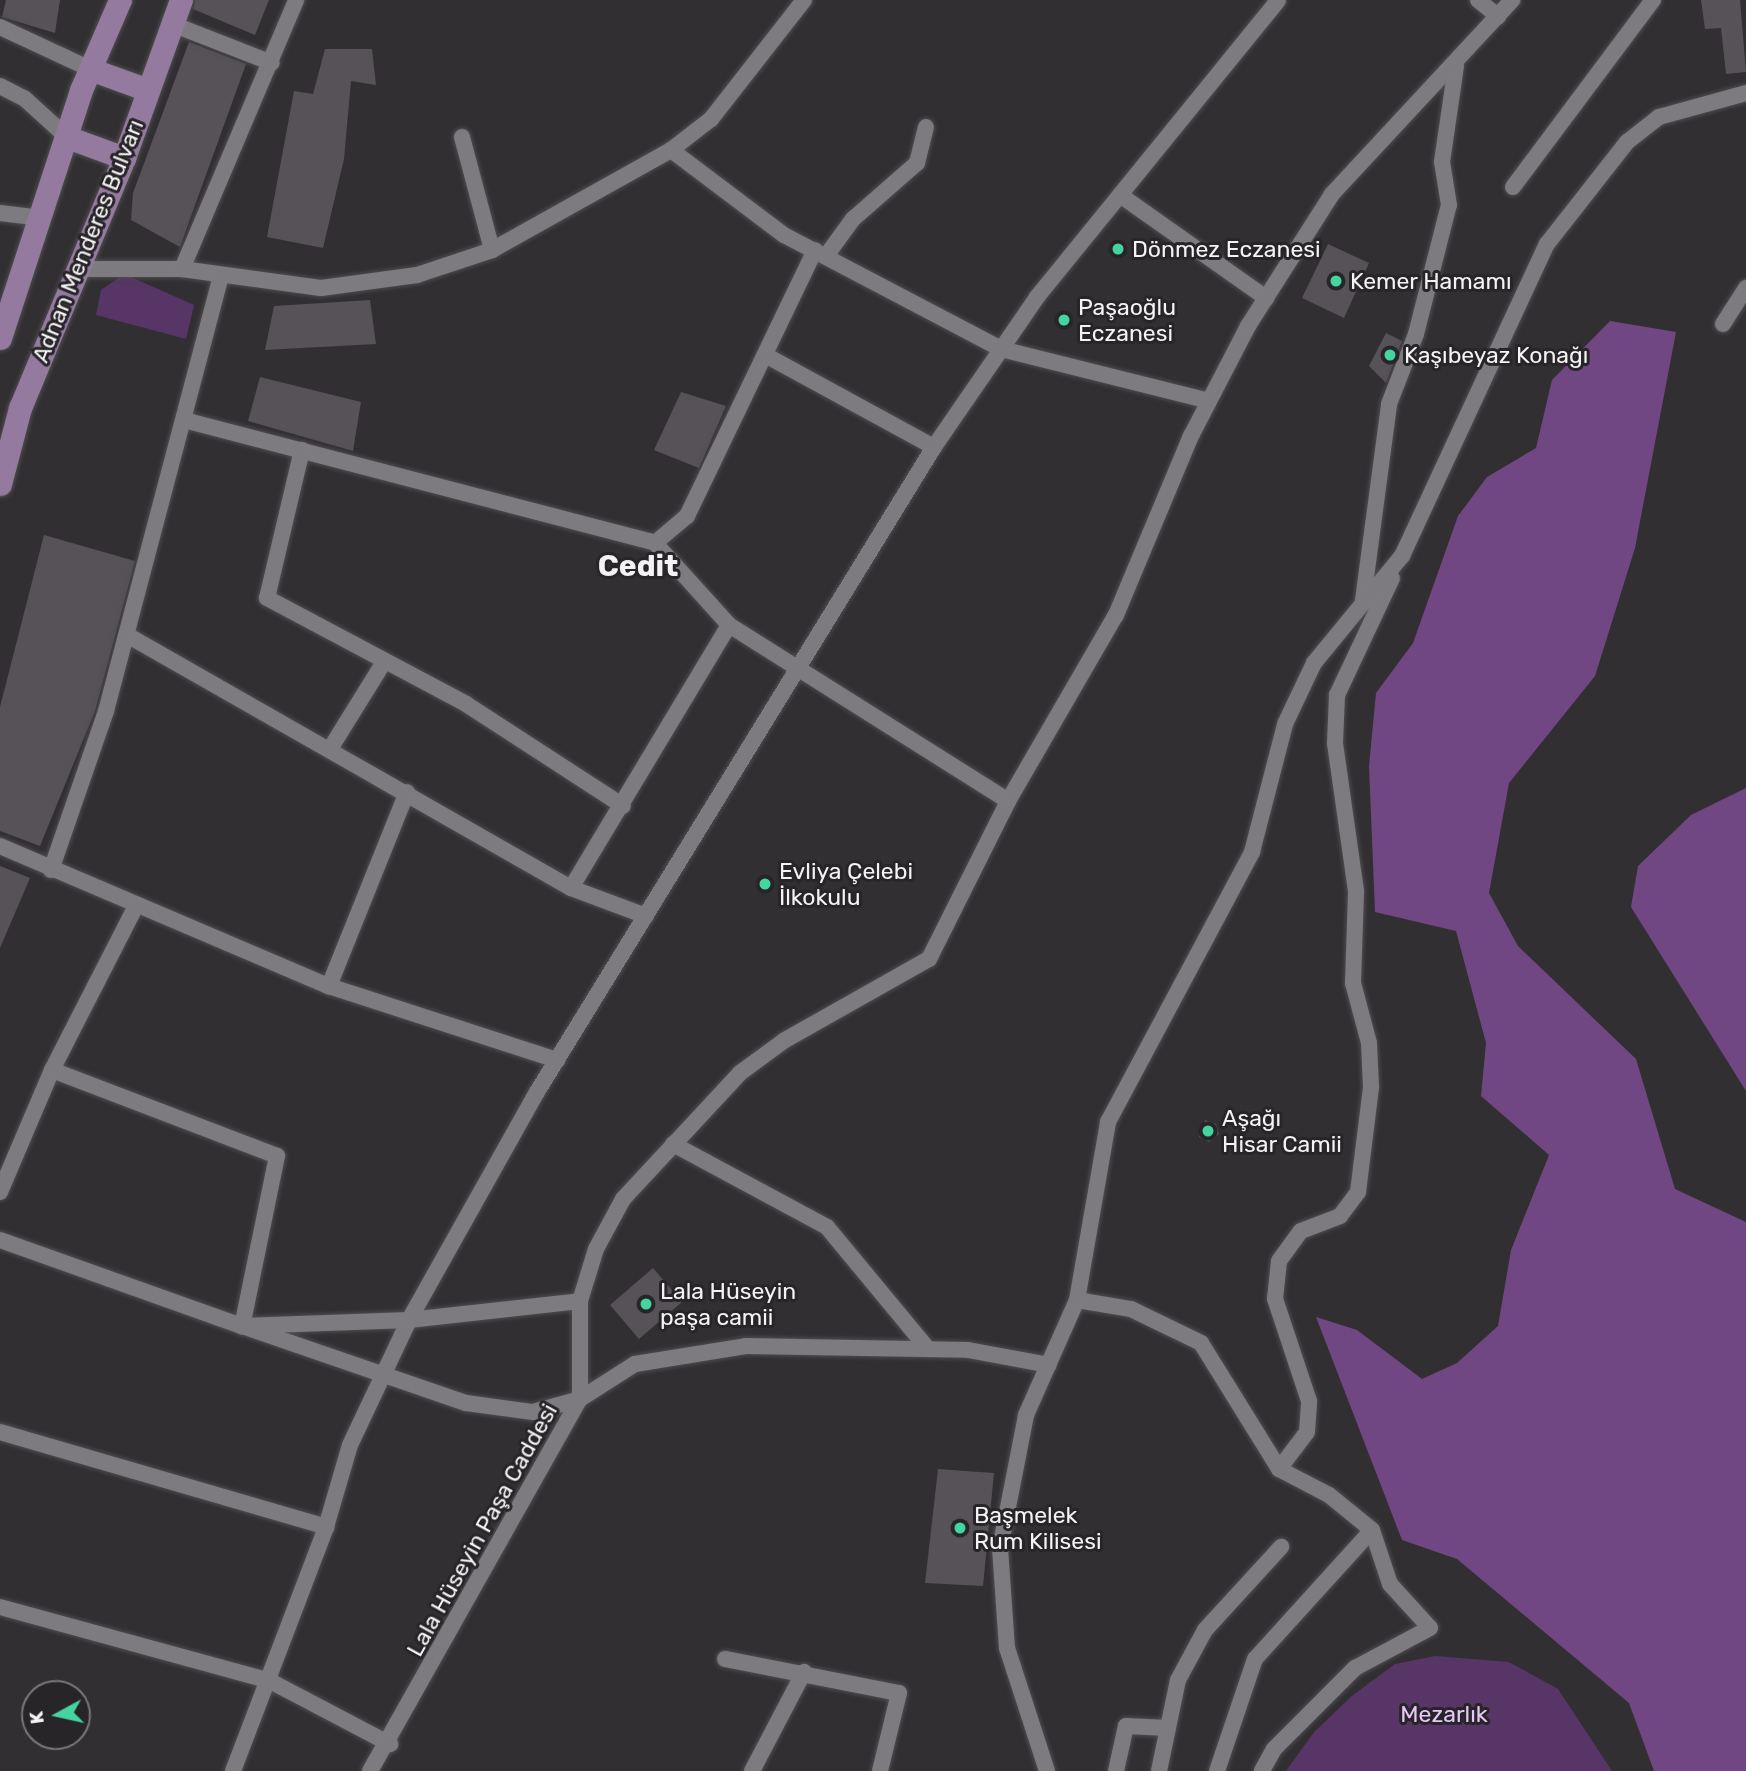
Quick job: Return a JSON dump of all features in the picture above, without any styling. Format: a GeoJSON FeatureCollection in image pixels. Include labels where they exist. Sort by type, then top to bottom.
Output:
{"type":"FeatureCollection","features":[{"type":"Feature","properties":{"kind":"main road","name":"Adnan Menderes Bulvarı"},"geometry":{"type":"LineString","coordinates":[[0,338],[90,69],[120,0]]}},
{"type":"Feature","properties":{"kind":"main road","name":"Adnan Menderes Bulvarı"},"geometry":{"type":"LineString","coordinates":[[0,484],[20,408],[124,158],[181,0]]}},
{"type":"Feature","properties":{"kind":"main road"},"geometry":{"type":"LineString","coordinates":[[90,69],[148,90]]}},
{"type":"Feature","properties":{"kind":"main road"},"geometry":{"type":"LineString","coordinates":[[67,137],[124,158]]}},
{"type":"Feature","properties":{"kind":"street"},"geometry":{"type":"LineString","coordinates":[[182,269],[272,64],[296,0]]}},
{"type":"Feature","properties":{"kind":"street"},"geometry":{"type":"LineString","coordinates":[[79,269],[182,269],[321,288],[417,275],[492,250],[671,150],[711,119],[804,0]]}},
{"type":"Feature","properties":{"kind":"street"},"geometry":{"type":"LineString","coordinates":[[233,1771],[270,1681],[326,1527],[350,1445],[385,1378],[409,1320],[557,1060],[800,669],[934,447],[1001,349],[1119,195],[1278,0]]}},
{"type":"Feature","properties":{"kind":"street"},"geometry":{"type":"LineString","coordinates":[[1478,0],[1498,16]]}},
{"type":"Feature","properties":{"kind":"street"},"geometry":{"type":"LineString","coordinates":[[0,1240],[385,1378],[466,1403],[533,1412],[580,1399],[579,1301],[596,1249],[623,1199],[740,1073],[785,1040],[929,959],[1008,801],[1116,615],[1209,401],[1266,298],[1332,194],[1394,122],[1456,66],[1512,0]]}},
{"type":"Feature","properties":{"kind":"street"},"geometry":{"type":"LineString","coordinates":[[1513,187],[1653,0]]}},
{"type":"Feature","properties":{"kind":"street"},"geometry":{"type":"LineString","coordinates":[[172,24],[272,64]]}},
{"type":"Feature","properties":{"kind":"street"},"geometry":{"type":"LineString","coordinates":[[0,27],[90,69]]}},
{"type":"Feature","properties":{"kind":"street"},"geometry":{"type":"LineString","coordinates":[[1362,604],[1371,568],[1389,404],[1416,334],[1449,205],[1442,162],[1456,66]]}},
{"type":"Feature","properties":{"kind":"street"},"geometry":{"type":"LineString","coordinates":[[0,86],[24,98],[67,137]]}},
{"type":"Feature","properties":{"kind":"street"},"geometry":{"type":"LineString","coordinates":[[1279,1469],[1307,1432],[1309,1401],[1275,1299],[1279,1261],[1301,1231],[1340,1216],[1358,1192],[1371,1087],[1369,1043],[1353,984],[1356,891],[1335,743],[1337,695],[1546,244],[1627,142],[1659,117],[1746,93]]}},
{"type":"Feature","properties":{"kind":"street"},"geometry":{"type":"LineString","coordinates":[[654,543],[687,516],[820,253],[853,219],[917,163],[926,127]]}},
{"type":"Feature","properties":{"kind":"street"},"geometry":{"type":"LineString","coordinates":[[462,137],[492,250]]}},
{"type":"Feature","properties":{"kind":"street"},"geometry":{"type":"LineString","coordinates":[[671,150],[784,236],[1001,349],[1209,401]]}},
{"type":"Feature","properties":{"kind":"street"},"geometry":{"type":"LineString","coordinates":[[1119,195],[1266,298]]}},
{"type":"Feature","properties":{"kind":"street"},"geometry":{"type":"LineString","coordinates":[[0,213],[42,218]]}},
{"type":"Feature","properties":{"kind":"street"},"geometry":{"type":"LineString","coordinates":[[51,870],[127,635],[221,276]]}},
{"type":"Feature","properties":{"kind":"street"},"geometry":{"type":"LineString","coordinates":[[1723,324],[1746,288]]}},
{"type":"Feature","properties":{"kind":"street"},"geometry":{"type":"LineString","coordinates":[[767,356],[934,447]]}},
{"type":"Feature","properties":{"kind":"street"},"geometry":{"type":"LineString","coordinates":[[184,420],[654,543],[729,625],[1008,801]]}},
{"type":"Feature","properties":{"kind":"street"},"geometry":{"type":"LineString","coordinates":[[302,450],[267,598],[466,704],[623,806]]}},
{"type":"Feature","properties":{"kind":"street"},"geometry":{"type":"LineString","coordinates":[[1047,1771],[1007,1648],[1000,1548],[1026,1416],[1077,1300],[1108,1122],[1252,852],[1285,724],[1314,663],[1402,556]]}},
{"type":"Feature","properties":{"kind":"street"},"geometry":{"type":"LineString","coordinates":[[571,888],[623,806],[650,751],[729,625]]}},
{"type":"Feature","properties":{"kind":"street"},"geometry":{"type":"LineString","coordinates":[[127,635],[407,792],[571,888],[646,916]]}},
{"type":"Feature","properties":{"kind":"street"},"geometry":{"type":"LineString","coordinates":[[330,749],[384,662]]}},
{"type":"Feature","properties":{"kind":"street"},"geometry":{"type":"LineString","coordinates":[[328,986],[407,792]]}},
{"type":"Feature","properties":{"kind":"street"},"geometry":{"type":"LineString","coordinates":[[0,846],[135,908],[328,986],[557,1060]]}},
{"type":"Feature","properties":{"kind":"street"},"geometry":{"type":"LineString","coordinates":[[0,1192],[52,1070],[135,908]]}},
{"type":"Feature","properties":{"kind":"street"},"geometry":{"type":"LineString","coordinates":[[52,1070],[277,1156],[242,1326]]}},
{"type":"Feature","properties":{"kind":"street"},"geometry":{"type":"LineString","coordinates":[[673,1144],[827,1227],[928,1349]]}},
{"type":"Feature","properties":{"kind":"street"},"geometry":{"type":"LineString","coordinates":[[1077,1300],[1131,1309],[1201,1343],[1279,1469],[1329,1494],[1372,1530],[1390,1584],[1430,1628],[1355,1668],[1273,1749],[1262,1771]]}},
{"type":"Feature","properties":{"kind":"street"},"geometry":{"type":"LineString","coordinates":[[242,1326],[409,1320],[579,1301]]}},
{"type":"Feature","properties":{"kind":"street","name":"Lala Hüseyin Paşa Caddesi"},"geometry":{"type":"LineString","coordinates":[[370,1771],[390,1744],[580,1399],[635,1364],[746,1346],[968,1350],[1049,1365]]}},
{"type":"Feature","properties":{"kind":"street"},"geometry":{"type":"LineString","coordinates":[[0,1432],[326,1527]]}},
{"type":"Feature","properties":{"kind":"street"},"geometry":{"type":"LineString","coordinates":[[1217,1771],[1255,1659],[1372,1530]]}},
{"type":"Feature","properties":{"kind":"street"},"geometry":{"type":"LineString","coordinates":[[1159,1771],[1178,1680],[1205,1630],[1280,1547]]}},
{"type":"Feature","properties":{"kind":"street"},"geometry":{"type":"LineString","coordinates":[[0,1607],[270,1681],[390,1744]]}},
{"type":"Feature","properties":{"kind":"street"},"geometry":{"type":"LineString","coordinates":[[725,1659],[804,1672],[899,1693],[880,1771]]}},
{"type":"Feature","properties":{"kind":"street"},"geometry":{"type":"LineString","coordinates":[[752,1771],[804,1672]]}},
{"type":"Feature","properties":{"kind":"street"},"geometry":{"type":"LineString","coordinates":[[1116,1771],[1126,1726],[1168,1728]]}},
{"type":"Feature","properties":{"kind":"green space"},"geometry":{"type":"Polygon","coordinates":[[[124,274],[194,305],[186,339],[96,315],[101,290],[124,274]]]}},
{"type":"Feature","properties":{"kind":"green space","name":"Mezarlık"},"geometry":{"type":"Polygon","coordinates":[[[1435,1656],[1509,1662],[1558,1689],[1612,1771],[1286,1771],[1314,1732],[1353,1695],[1395,1664],[1435,1656]]]}},
{"type":"Feature","properties":{"kind":"shaded area"},"geometry":{"type":"Polygon","coordinates":[[[1610,321],[1676,332],[1635,548],[1595,676],[1509,783],[1489,893],[1518,946],[1636,1059],[1675,1189],[1746,1222],[1746,1771],[1654,1771],[1629,1703],[1457,1559],[1402,1540],[1316,1317],[1357,1330],[1422,1379],[1457,1363],[1498,1326],[1511,1250],[1549,1155],[1481,1096],[1486,1043],[1456,931],[1375,912],[1369,766],[1376,693],[1413,643],[1458,516],[1487,477],[1536,448],[1552,380],[1610,321]]]}},
{"type":"Feature","properties":{"kind":"shaded area"},"geometry":{"type":"Polygon","coordinates":[[[1746,788],[1746,1091],[1631,907],[1638,866],[1691,815],[1746,788]]]}},
{"type":"Feature","properties":{"kind":"building"},"geometry":{"type":"Polygon","coordinates":[[[6,0],[60,0],[55,33],[2,17],[6,0]]]}},
{"type":"Feature","properties":{"kind":"building"},"geometry":{"type":"Polygon","coordinates":[[[195,0],[269,0],[255,35],[193,9],[195,0]]]}},
{"type":"Feature","properties":{"kind":"building"},"geometry":{"type":"Polygon","coordinates":[[[1701,0],[1740,0],[1746,72],[1726,74],[1721,28],[1705,29],[1701,0]]]}},
{"type":"Feature","properties":{"kind":"building"},"geometry":{"type":"Polygon","coordinates":[[[189,42],[246,64],[180,247],[131,220],[133,193],[189,42]]]}},
{"type":"Feature","properties":{"kind":"building"},"geometry":{"type":"Polygon","coordinates":[[[325,49],[372,49],[376,85],[351,81],[344,159],[323,248],[267,237],[294,91],[313,94],[325,49]]]}},
{"type":"Feature","properties":{"kind":"building","name":"Kemer Hamamı"},"geometry":{"type":"Polygon","coordinates":[[[1328,244],[1369,263],[1344,318],[1302,298],[1328,244]]]}},
{"type":"Feature","properties":{"kind":"building"},"geometry":{"type":"Polygon","coordinates":[[[370,300],[376,344],[265,350],[274,306],[370,300]]]}},
{"type":"Feature","properties":{"kind":"building","name":"Kaşıbeyaz Konağı"},"geometry":{"type":"Polygon","coordinates":[[[1386,333],[1402,341],[1386,383],[1369,366],[1386,333]]]}},
{"type":"Feature","properties":{"kind":"building"},"geometry":{"type":"Polygon","coordinates":[[[260,377],[361,402],[353,451],[248,421],[260,377]]]}},
{"type":"Feature","properties":{"kind":"building"},"geometry":{"type":"Polygon","coordinates":[[[681,392],[726,406],[699,468],[654,450],[681,392]]]}},
{"type":"Feature","properties":{"kind":"building"},"geometry":{"type":"Polygon","coordinates":[[[44,535],[135,561],[95,711],[40,846],[0,831],[0,707],[44,535]]]}},
{"type":"Feature","properties":{"kind":"building"},"geometry":{"type":"Polygon","coordinates":[[[0,866],[30,878],[0,948],[0,866]]]}},
{"type":"Feature","properties":{"kind":"building","name":"Aşağı Hisar Camii"},"geometry":{"type":"Polygon","coordinates":[[[1205,1120],[1216,1124],[1219,1134],[1209,1142],[1199,1137],[1205,1120]]]}},
{"type":"Feature","properties":{"kind":"building","name":"Lala Hüseyin paşa camii"},"geometry":{"type":"Polygon","coordinates":[[[653,1268],[682,1302],[639,1339],[610,1305],[653,1268]]]}},
{"type":"Feature","properties":{"kind":"building","name":"Başmelek Rum Kilisesi"},"geometry":{"type":"Polygon","coordinates":[[[938,1469],[994,1473],[983,1586],[925,1583],[938,1469]]]}},
{"type":"Feature","properties":{"kind":"place","name":"Dönmez Eczanesi"},"geometry":{"type":"Point","coordinates":[1118,249]}},
{"type":"Feature","properties":{"kind":"place","name":"Kemer Hamamı"},"geometry":{"type":"Point","coordinates":[1336,281]}},
{"type":"Feature","properties":{"kind":"place","name":"Paşaoğlu Eczanesi"},"geometry":{"type":"Point","coordinates":[1064,320]}},
{"type":"Feature","properties":{"kind":"place","name":"Kaşıbeyaz Konağı"},"geometry":{"type":"Point","coordinates":[1390,355]}},
{"type":"Feature","properties":{"kind":"place","name":"Evliya Çelebi İlkokulu"},"geometry":{"type":"Point","coordinates":[765,884]}},
{"type":"Feature","properties":{"kind":"place","name":"Aşağı Hisar Camii"},"geometry":{"type":"Point","coordinates":[1208,1131]}},
{"type":"Feature","properties":{"kind":"place","name":"Lala Hüseyin paşa camii"},"geometry":{"type":"Point","coordinates":[646,1304]}},
{"type":"Feature","properties":{"kind":"place","name":"Başmelek Rum Kilisesi"},"geometry":{"type":"Point","coordinates":[960,1528]}},
{"type":"Feature","properties":{"kind":"district","name":"Cedit"},"geometry":{"type":"Point","coordinates":[638,566]}}]}
